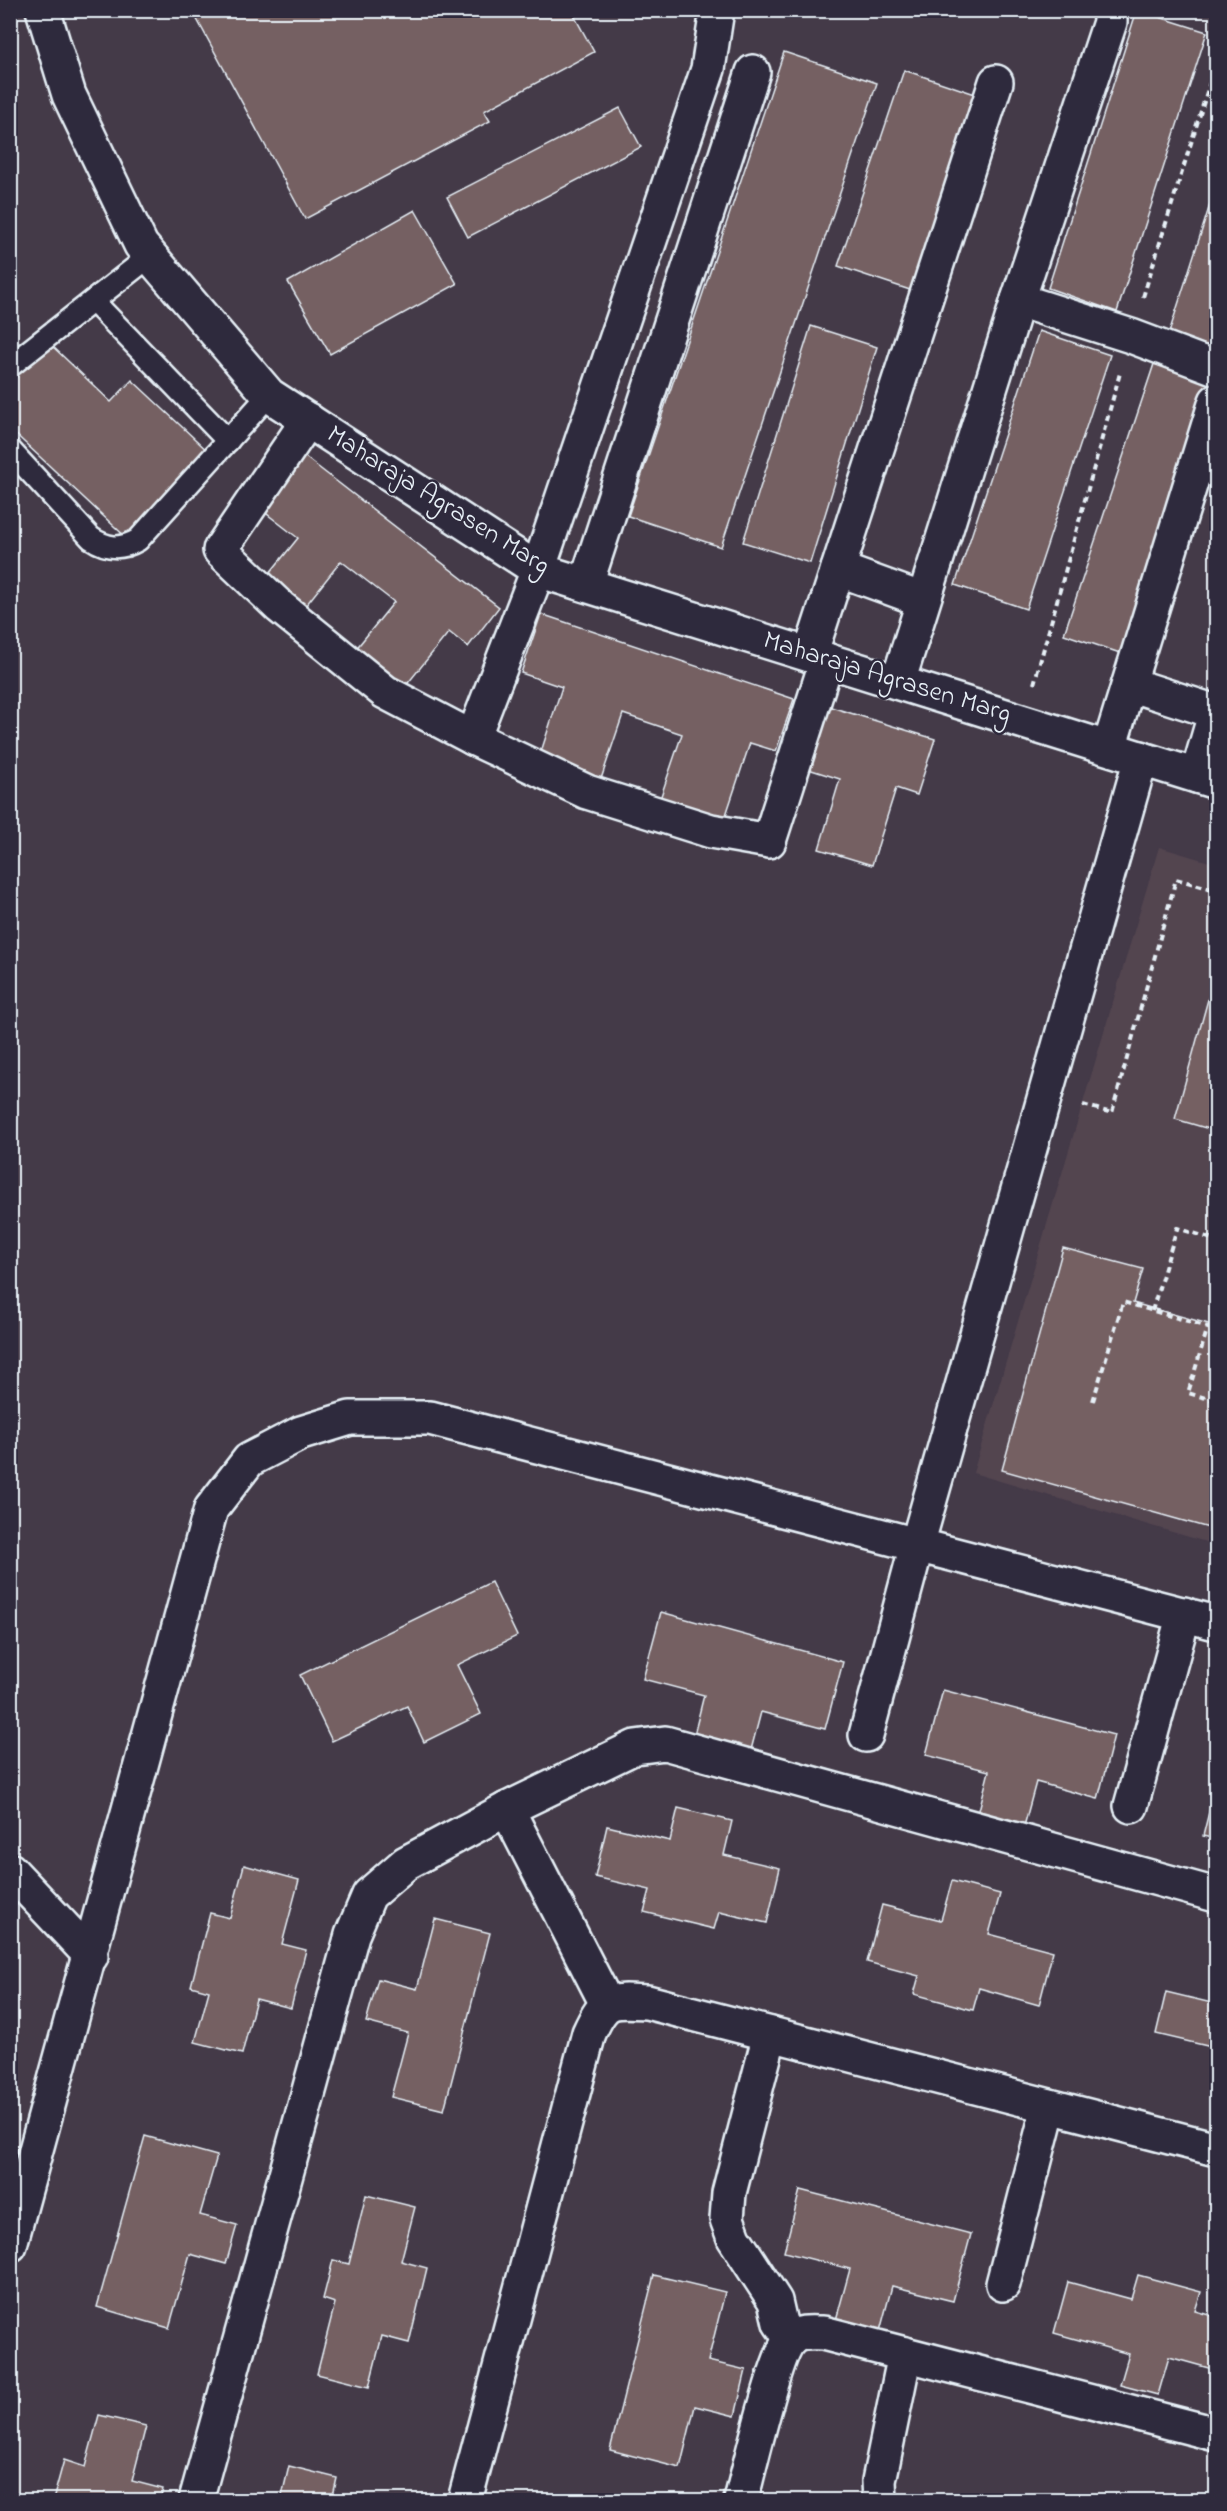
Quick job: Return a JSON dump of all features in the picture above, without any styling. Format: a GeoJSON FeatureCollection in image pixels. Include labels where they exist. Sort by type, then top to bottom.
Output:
{"type":"FeatureCollection","features":[{"type":"Feature","properties":{"kind":"street","name":"Maharaja Agrasen Marg"},"geometry":{"type":"LineString","coordinates":[[43,10],[69,95],[141,244],[269,395],[538,570],[1207,779]]}},
{"type":"Feature","properties":{"kind":"street"},"geometry":{"type":"LineString","coordinates":[[473,738],[538,570],[708,69],[717,10]]}},
{"type":"Feature","properties":{"kind":"street"},"geometry":{"type":"LineString","coordinates":[[898,682],[1018,300],[1110,22],[1110,10]]}},
{"type":"Feature","properties":{"kind":"street"},"geometry":{"type":"LineString","coordinates":[[586,584],[753,72]]}},
{"type":"Feature","properties":{"kind":"street"},"geometry":{"type":"LineString","coordinates":[[308,420],[220,550],[280,607],[385,692],[473,738],[587,792],[711,831],[770,841],[819,657],[838,569],[996,82]]}},
{"type":"Feature","properties":{"kind":"street"},"geometry":{"type":"LineString","coordinates":[[1018,300],[1131,336],[1216,368]]}},
{"type":"Feature","properties":{"kind":"street"},"geometry":{"type":"LineString","coordinates":[[1109,748],[1216,401]]}},
{"type":"Feature","properties":{"kind":"street"},"geometry":{"type":"LineString","coordinates":[[838,569],[923,600]]}},
{"type":"Feature","properties":{"kind":"street"},"geometry":{"type":"LineString","coordinates":[[1129,684],[1216,712],[1207,779]]}},
{"type":"Feature","properties":{"kind":"street"},"geometry":{"type":"LineString","coordinates":[[866,1735],[917,1545],[1141,758]]}},
{"type":"Feature","properties":{"kind":"street"},"geometry":{"type":"LineString","coordinates":[[10,2245],[91,1956],[211,1509],[249,1460],[301,1433],[350,1418],[430,1418],[1216,1623]]}},
{"type":"Feature","properties":{"kind":"street"},"geometry":{"type":"LineString","coordinates":[[1131,1806],[1184,1614]]}},
{"type":"Feature","properties":{"kind":"street"},"geometry":{"type":"LineString","coordinates":[[196,2500],[349,1947],[369,1895],[405,1863],[507,1809],[635,1747],[665,1743],[1216,1895]]}},
{"type":"Feature","properties":{"kind":"street"},"geometry":{"type":"LineString","coordinates":[[507,1809],[607,2004]]}},
{"type":"Feature","properties":{"kind":"street"},"geometry":{"type":"LineString","coordinates":[[10,1870],[91,1956]]}},
{"type":"Feature","properties":{"kind":"street"},"geometry":{"type":"LineString","coordinates":[[465,2500],[589,2032],[598,2013],[607,2004],[625,2001],[647,2002],[1216,2149]]}},
{"type":"Feature","properties":{"kind":"street"},"geometry":{"type":"LineString","coordinates":[[770,2034],[729,2193],[727,2219],[734,2238],[775,2301],[780,2323],[791,2339]]}},
{"type":"Feature","properties":{"kind":"street"},"geometry":{"type":"LineString","coordinates":[[1003,2284],[1048,2106]]}},
{"type":"Feature","properties":{"kind":"street"},"geometry":{"type":"LineString","coordinates":[[741,2500],[779,2361],[791,2339],[803,2332],[823,2333],[1216,2434]]}},
{"type":"Feature","properties":{"kind":"street"},"geometry":{"type":"LineString","coordinates":[[880,2500],[879,2481],[905,2354]]}},
{"type":"Feature","properties":{"kind":"lane"},"geometry":{"type":"LineString","coordinates":[[10,366],[150,256]]}},
{"type":"Feature","properties":{"kind":"lane"},"geometry":{"type":"LineString","coordinates":[[93,301],[228,441]]}},
{"type":"Feature","properties":{"kind":"lane"},"geometry":{"type":"LineString","coordinates":[[10,450],[91,538],[101,545],[126,547],[138,540],[269,395]]}},
{"type":"Feature","properties":{"kind":"path"},"geometry":{"type":"LineString","coordinates":[[1045,1094],[1112,1113],[1176,879],[1216,890]]}},
{"type":"Feature","properties":{"kind":"path"},"geometry":{"type":"LineString","coordinates":[[1152,1311],[1177,1228],[1216,1240]]}},
{"type":"Feature","properties":{"kind":"path"},"geometry":{"type":"LineString","coordinates":[[1093,1401],[1123,1302],[1208,1327],[1188,1393],[1216,1401]]}},
{"type":"Feature","properties":{"kind":"shaded area"},"geometry":{"type":"Polygon","coordinates":[[[1159,847],[1216,864],[1216,1545],[973,1473],[1159,847]]]}},
{"type":"Feature","properties":{"kind":"building"},"geometry":{"type":"Polygon","coordinates":[[[192,10],[571,10],[594,52],[484,111],[490,121],[305,219],[192,10]]]}},
{"type":"Feature","properties":{"kind":"building"},"geometry":{"type":"Polygon","coordinates":[[[1137,10],[1207,32],[1117,312],[1048,288],[1137,10]]]}},
{"type":"Feature","properties":{"kind":"building"},"geometry":{"type":"Polygon","coordinates":[[[784,52],[877,83],[721,547],[628,516],[784,52]]]}},
{"type":"Feature","properties":{"kind":"building"},"geometry":{"type":"Polygon","coordinates":[[[904,70],[978,95],[913,291],[838,266],[904,70]]]}},
{"type":"Feature","properties":{"kind":"building"},"geometry":{"type":"Polygon","coordinates":[[[620,108],[641,147],[468,237],[447,197],[620,108]]]}},
{"type":"Feature","properties":{"kind":"building"},"geometry":{"type":"Polygon","coordinates":[[[1216,186],[1216,349],[1169,333],[1216,186]]]}},
{"type":"Feature","properties":{"kind":"building"},"geometry":{"type":"Polygon","coordinates":[[[415,210],[457,284],[330,354],[288,282],[415,210]]]}},
{"type":"Feature","properties":{"kind":"building"},"geometry":{"type":"Polygon","coordinates":[[[811,326],[877,347],[810,563],[743,542],[811,326]]]}},
{"type":"Feature","properties":{"kind":"building"},"geometry":{"type":"Polygon","coordinates":[[[1039,331],[1110,355],[1026,609],[955,585],[1039,331]]]}},
{"type":"Feature","properties":{"kind":"building"},"geometry":{"type":"Polygon","coordinates":[[[49,343],[111,402],[132,380],[212,455],[130,541],[10,429],[10,384],[49,343]]]}},
{"type":"Feature","properties":{"kind":"building"},"geometry":{"type":"Polygon","coordinates":[[[1154,364],[1211,382],[1120,653],[1064,634],[1154,364]]]}},
{"type":"Feature","properties":{"kind":"building"},"geometry":{"type":"Polygon","coordinates":[[[300,453],[499,607],[468,647],[449,632],[400,693],[351,655],[394,602],[341,561],[299,614],[261,584],[298,538],[258,507],[300,453]]]}},
{"type":"Feature","properties":{"kind":"building"},"geometry":{"type":"Polygon","coordinates":[[[541,614],[794,699],[776,751],[750,743],[724,821],[660,799],[682,734],[623,714],[601,779],[539,758],[562,687],[521,673],[541,614]]]}},
{"type":"Feature","properties":{"kind":"building"},"geometry":{"type":"Polygon","coordinates":[[[821,704],[935,739],[917,795],[896,788],[872,865],[819,849],[840,779],[802,767],[821,704]]]}},
{"type":"Feature","properties":{"kind":"building"},"geometry":{"type":"Polygon","coordinates":[[[1212,985],[1216,986],[1216,1131],[1175,1119],[1212,985]]]}},
{"type":"Feature","properties":{"kind":"building"},"geometry":{"type":"Polygon","coordinates":[[[1063,1248],[1143,1269],[1133,1303],[1216,1326],[1216,1530],[1002,1470],[1063,1248]]]}},
{"type":"Feature","properties":{"kind":"building"},"geometry":{"type":"Polygon","coordinates":[[[491,1582],[517,1636],[457,1665],[481,1714],[424,1742],[407,1706],[332,1741],[300,1675],[491,1582]]]}},
{"type":"Feature","properties":{"kind":"building"},"geometry":{"type":"Polygon","coordinates":[[[661,1612],[843,1662],[825,1729],[761,1712],[751,1750],[694,1735],[704,1695],[643,1679],[661,1612]]]}},
{"type":"Feature","properties":{"kind":"building"},"geometry":{"type":"Polygon","coordinates":[[[943,1690],[1114,1735],[1098,1799],[1036,1782],[1023,1830],[977,1818],[989,1771],[926,1755],[943,1690]]]}},
{"type":"Feature","properties":{"kind":"building"},"geometry":{"type":"Polygon","coordinates":[[[1216,1784],[1216,1839],[1203,1836],[1216,1784]]]}},
{"type":"Feature","properties":{"kind":"building"},"geometry":{"type":"Polygon","coordinates":[[[678,1808],[732,1821],[724,1855],[780,1868],[767,1923],[719,1912],[714,1929],[644,1912],[650,1890],[595,1877],[607,1826],[670,1841],[678,1808]]]}},
{"type":"Feature","properties":{"kind":"building"},"geometry":{"type":"Polygon","coordinates":[[[244,1865],[299,1880],[282,1944],[306,1950],[291,2008],[256,1999],[242,2054],[195,2042],[209,1991],[191,1986],[210,1913],[230,1918],[244,1865]]]}},
{"type":"Feature","properties":{"kind":"building"},"geometry":{"type":"Polygon","coordinates":[[[952,1881],[1000,1894],[989,1934],[1053,1951],[1039,2005],[979,1988],[973,2010],[914,1994],[919,1976],[867,1962],[882,1905],[941,1920],[952,1881]]]}},
{"type":"Feature","properties":{"kind":"building"},"geometry":{"type":"Polygon","coordinates":[[[435,1919],[490,1933],[444,2110],[391,2097],[408,2033],[366,2022],[378,1979],[417,1989],[435,1919]]]}},
{"type":"Feature","properties":{"kind":"building"},"geometry":{"type":"Polygon","coordinates":[[[1166,1992],[1216,2004],[1216,2048],[1156,2034],[1166,1992]]]}},
{"type":"Feature","properties":{"kind":"building"},"geometry":{"type":"Polygon","coordinates":[[[145,2136],[217,2156],[200,2215],[237,2225],[226,2264],[190,2254],[169,2328],[97,2307],[145,2136]]]}},
{"type":"Feature","properties":{"kind":"building"},"geometry":{"type":"Polygon","coordinates":[[[800,2190],[971,2234],[953,2301],[892,2286],[880,2331],[836,2320],[850,2269],[784,2252],[800,2190]]]}},
{"type":"Feature","properties":{"kind":"building"},"geometry":{"type":"Polygon","coordinates":[[[366,2195],[415,2207],[401,2261],[427,2268],[409,2343],[382,2336],[369,2387],[317,2374],[335,2303],[323,2299],[333,2260],[349,2264],[366,2195]]]}},
{"type":"Feature","properties":{"kind":"building"},"geometry":{"type":"Polygon","coordinates":[[[654,2275],[725,2292],[708,2361],[746,2370],[735,2416],[695,2406],[680,2468],[610,2450],[654,2275]]]}},
{"type":"Feature","properties":{"kind":"building"},"geometry":{"type":"Polygon","coordinates":[[[1138,2275],[1201,2292],[1195,2311],[1216,2317],[1216,2370],[1169,2357],[1158,2395],[1120,2385],[1129,2354],[1054,2333],[1068,2282],[1131,2299],[1138,2275]]]}},
{"type":"Feature","properties":{"kind":"building"},"geometry":{"type":"Polygon","coordinates":[[[99,2415],[146,2426],[132,2481],[163,2489],[160,2500],[53,2500],[64,2460],[85,2467],[99,2415]]]}},
{"type":"Feature","properties":{"kind":"building"},"geometry":{"type":"Polygon","coordinates":[[[289,2466],[337,2478],[332,2500],[281,2500],[289,2466]]]}}]}
